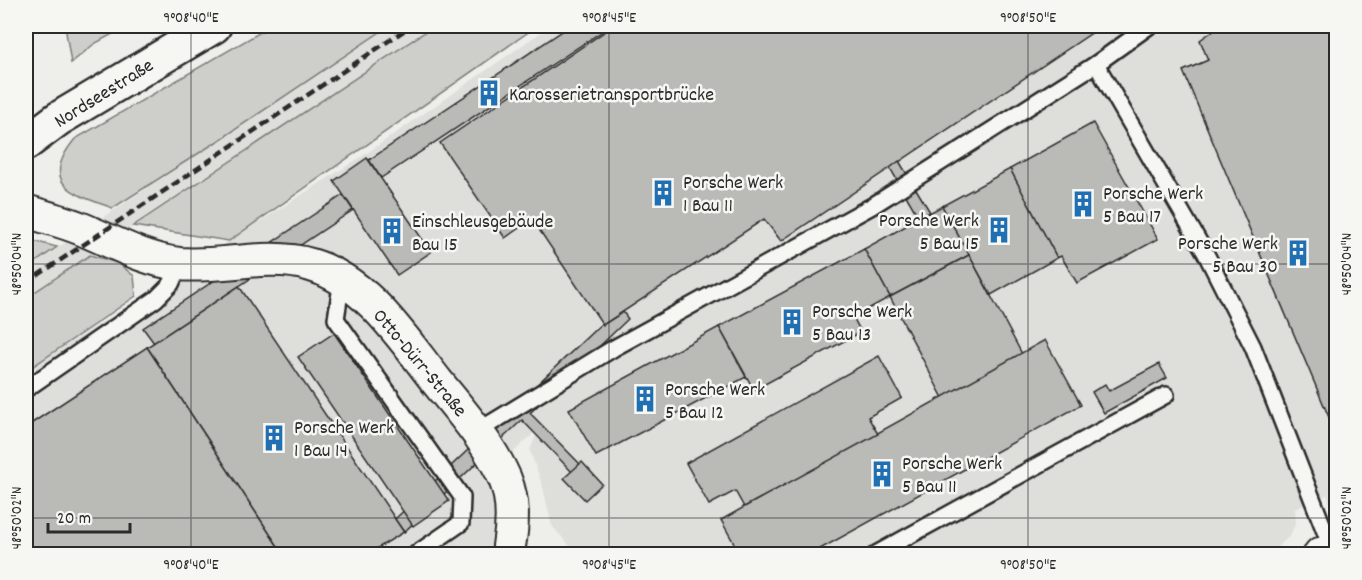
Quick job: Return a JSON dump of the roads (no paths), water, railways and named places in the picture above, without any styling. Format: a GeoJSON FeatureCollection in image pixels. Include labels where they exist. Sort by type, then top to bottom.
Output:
{"type":"FeatureCollection","features":[{"type":"Feature","properties":{"kind":"main road","name":"Nordseestraße"},"geometry":{"type":"LineString","coordinates":[[26,143],[68,113],[213,26]]}},
{"type":"Feature","properties":{"kind":"street","name":"Otto-Dürr-Straße"},"geometry":{"type":"LineString","coordinates":[[26,211],[80,228],[132,250],[180,264],[285,261],[310,265],[342,279],[386,317],[478,431],[505,480],[512,506],[510,552]]}},
{"type":"Feature","properties":{"kind":"lane"},"geometry":{"type":"LineString","coordinates":[[478,431],[614,348],[872,206],[1096,64],[1149,26]]}},
{"type":"Feature","properties":{"kind":"lane"},"geometry":{"type":"LineString","coordinates":[[1096,64],[1212,264],[1248,337],[1278,408],[1330,553]]}},
{"type":"Feature","properties":{"kind":"lane"},"geometry":{"type":"LineString","coordinates":[[26,389],[156,299],[171,284],[180,264]]}},
{"type":"Feature","properties":{"kind":"lane"},"geometry":{"type":"LineString","coordinates":[[342,279],[336,319],[462,497],[461,523],[416,555]]}},
{"type":"Feature","properties":{"kind":"lane"},"geometry":{"type":"LineString","coordinates":[[876,555],[1166,395]]}},
{"type":"Feature","properties":{"kind":"railway"},"geometry":{"type":"LineString","coordinates":[[26,283],[411,26]]}},
{"type":"Feature","properties":{"kind":"place","name":"Karosserietransportbrücke"},"geometry":{"type":"Point","coordinates":[489,93]}},
{"type":"Feature","properties":{"kind":"place","name":"Porsche Werk 1 Bau 11"},"geometry":{"type":"Point","coordinates":[663,193]}},
{"type":"Feature","properties":{"kind":"place","name":"Porsche Werk 5 Bau 17"},"geometry":{"type":"Point","coordinates":[1083,204]}},
{"type":"Feature","properties":{"kind":"place","name":"Porsche Werk 5 Bau 15"},"geometry":{"type":"Point","coordinates":[999,230]}},
{"type":"Feature","properties":{"kind":"place","name":"Einschleusgebäude Bau 15"},"geometry":{"type":"Point","coordinates":[392,231]}},
{"type":"Feature","properties":{"kind":"place","name":"Porsche Werk 5 Bau 30"},"geometry":{"type":"Point","coordinates":[1298,253]}},
{"type":"Feature","properties":{"kind":"place","name":"Porsche Werk 5 Bau 13"},"geometry":{"type":"Point","coordinates":[792,322]}},
{"type":"Feature","properties":{"kind":"place","name":"Porsche Werk 5 Bau 12"},"geometry":{"type":"Point","coordinates":[645,399]}},
{"type":"Feature","properties":{"kind":"place","name":"Porsche Werk 1 Bau 14"},"geometry":{"type":"Point","coordinates":[274,438]}},
{"type":"Feature","properties":{"kind":"place","name":"Porsche Werk 5 Bau 11"},"geometry":{"type":"Point","coordinates":[882,474]}}]}
